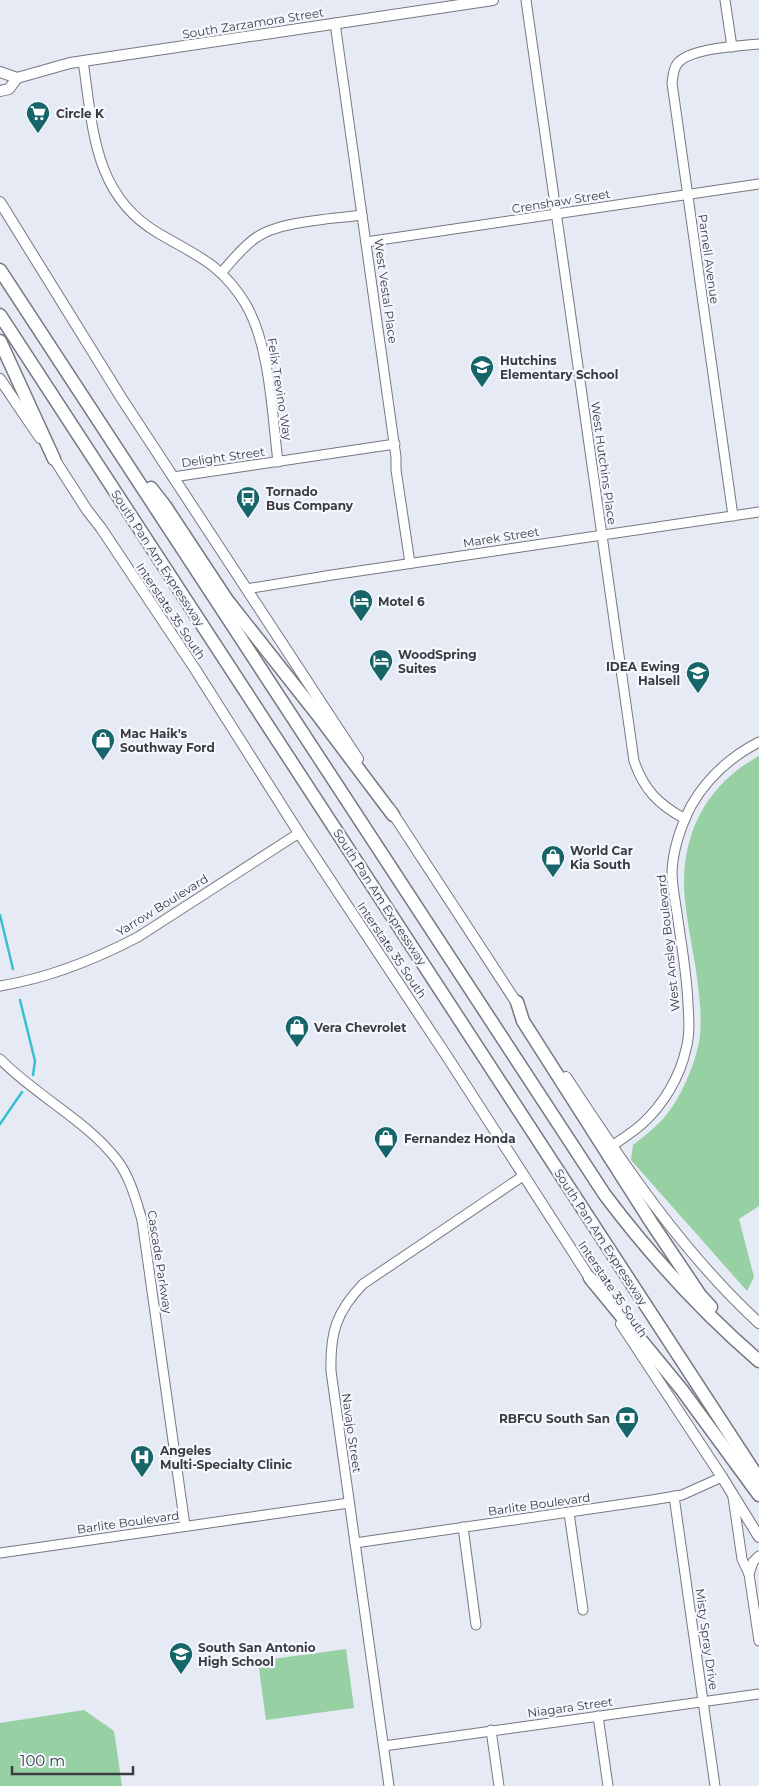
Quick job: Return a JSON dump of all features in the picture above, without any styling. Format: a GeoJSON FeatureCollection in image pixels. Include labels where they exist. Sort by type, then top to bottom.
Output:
{"type":"FeatureCollection","features":[{"type":"Feature","properties":{"kind":"highway","name":"South Pan Am Expressway"},"geometry":{"type":"LineString","coordinates":[[0,270],[604,1195],[672,1278],[717,1324],[758,1360]]}},
{"type":"Feature","properties":{"kind":"highway","name":"South Pan Am Expressway"},"geometry":{"type":"LineString","coordinates":[[0,315],[759,1480]]}},
{"type":"Feature","properties":{"kind":"highway"},"geometry":{"type":"LineString","coordinates":[[0,341],[54,459]]}},
{"type":"Feature","properties":{"kind":"highway"},"geometry":{"type":"LineString","coordinates":[[111,440],[165,506],[227,600],[317,714],[393,816]]}},
{"type":"Feature","properties":{"kind":"highway"},"geometry":{"type":"LineString","coordinates":[[516,1002],[523,1021],[700,1295],[758,1360]]}},
{"type":"Feature","properties":{"kind":"highway"},"geometry":{"type":"LineString","coordinates":[[590,1278],[682,1390],[759,1495]]}},
{"type":"Feature","properties":{"kind":"main road","name":"South Zarzamora Street"},"geometry":{"type":"LineString","coordinates":[[0,92],[9,89],[18,78],[83,61],[493,0]]}},
{"type":"Feature","properties":{"kind":"main road"},"geometry":{"type":"LineString","coordinates":[[0,72],[18,78]]}},
{"type":"Feature","properties":{"kind":"main road"},"geometry":{"type":"LineString","coordinates":[[0,202],[122,399],[393,816],[612,1146],[638,1184],[692,1252],[719,1283],[759,1323]]}},
{"type":"Feature","properties":{"kind":"main road","name":"Interstate 35 South"},"geometry":{"type":"LineString","coordinates":[[0,379],[195,669],[523,1176],[722,1477],[759,1537]]}},
{"type":"Feature","properties":{"kind":"street","name":"West Hutchins Place"},"geometry":{"type":"LineString","coordinates":[[526,0],[634,761],[640,777],[659,803],[684,819]]}},
{"type":"Feature","properties":{"kind":"street"},"geometry":{"type":"LineString","coordinates":[[725,0],[732,47]]}},
{"type":"Feature","properties":{"kind":"street","name":"West Vestal Place"},"geometry":{"type":"LineString","coordinates":[[335,23],[395,444],[396,470],[410,563]]}},
{"type":"Feature","properties":{"kind":"street","name":"Parnell Avenue"},"geometry":{"type":"LineString","coordinates":[[733,516],[672,83],[676,65],[688,56],[732,47],[759,44]]}},
{"type":"Feature","properties":{"kind":"street","name":"Felix Trevino Way"},"geometry":{"type":"LineString","coordinates":[[83,61],[97,153],[104,172],[115,192],[127,208],[147,226],[204,259],[221,273],[245,303],[253,318],[261,341],[266,366],[278,462]]}},
{"type":"Feature","properties":{"kind":"street","name":"Crenshaw Street"},"geometry":{"type":"LineString","coordinates":[[366,242],[759,184]]}},
{"type":"Feature","properties":{"kind":"street"},"geometry":{"type":"LineString","coordinates":[[221,273],[255,238],[269,230],[284,225],[362,215]]}},
{"type":"Feature","properties":{"kind":"street","name":"Delight Street"},"geometry":{"type":"LineString","coordinates":[[173,477],[395,444]]}},
{"type":"Feature","properties":{"kind":"street","name":"Marek Street"},"geometry":{"type":"LineString","coordinates":[[246,589],[759,512]]}},
{"type":"Feature","properties":{"kind":"street","name":"West Ansley Boulevard"},"geometry":{"type":"LineString","coordinates":[[612,1146],[643,1124],[657,1108],[671,1087],[680,1068],[686,1048],[689,1022],[688,990],[672,871],[676,844],[684,819],[698,794],[714,775],[729,760],[759,742]]}},
{"type":"Feature","properties":{"kind":"street","name":"Yarrow Boulevard"},"geometry":{"type":"LineString","coordinates":[[0,986],[52,974],[78,965],[138,937],[299,832]]}},
{"type":"Feature","properties":{"kind":"street","name":"Cascade Parkway"},"geometry":{"type":"LineString","coordinates":[[0,1059],[14,1074],[95,1136],[118,1162],[133,1190],[142,1220],[185,1526]]}},
{"type":"Feature","properties":{"kind":"street","name":"Navajo Street"},"geometry":{"type":"LineString","coordinates":[[390,1786],[330,1371],[332,1339],[336,1321],[353,1295],[371,1277],[523,1176]]}},
{"type":"Feature","properties":{"kind":"street","name":"Barlite Boulevard"},"geometry":{"type":"LineString","coordinates":[[355,1543],[569,1513],[674,1496],[691,1492],[722,1477]]}},
{"type":"Feature","properties":{"kind":"street","name":"Misty Spray Drive"},"geometry":{"type":"LineString","coordinates":[[674,1496],[715,1786]]}},
{"type":"Feature","properties":{"kind":"street"},"geometry":{"type":"LineString","coordinates":[[733,1497],[742,1559],[749,1574],[759,1641]]}},
{"type":"Feature","properties":{"kind":"street","name":"Barlite Boulevard"},"geometry":{"type":"LineString","coordinates":[[0,1553],[349,1503]]}},
{"type":"Feature","properties":{"kind":"street"},"geometry":{"type":"LineString","coordinates":[[569,1513],[582,1610]]}},
{"type":"Feature","properties":{"kind":"street"},"geometry":{"type":"LineString","coordinates":[[463,1527],[476,1625]]}},
{"type":"Feature","properties":{"kind":"street"},"geometry":{"type":"LineString","coordinates":[[749,1574],[752,1562],[759,1556]]}},
{"type":"Feature","properties":{"kind":"street","name":"Niagara Street"},"geometry":{"type":"LineString","coordinates":[[384,1746],[759,1694]]}},
{"type":"Feature","properties":{"kind":"street"},"geometry":{"type":"LineString","coordinates":[[598,1716],[608,1786]]}},
{"type":"Feature","properties":{"kind":"street"},"geometry":{"type":"LineString","coordinates":[[491,1730],[499,1786]]}},
{"type":"Feature","properties":{"kind":"green space"},"geometry":{"type":"Polygon","coordinates":[[[759,756],[759,1206],[739,1219],[754,1277],[747,1291],[631,1160],[633,1145],[659,1123],[679,1096],[689,1074],[699,1042],[701,1015],[684,887],[688,846],[702,811],[713,795],[741,767],[759,756]]]}},
{"type":"Feature","properties":{"kind":"green space"},"geometry":{"type":"Polygon","coordinates":[[[346,1649],[354,1708],[266,1720],[258,1661],[346,1649]]]}},
{"type":"Feature","properties":{"kind":"green space"},"geometry":{"type":"Polygon","coordinates":[[[84,1710],[114,1731],[122,1786],[0,1786],[0,1723],[84,1710]]]}},
{"type":"Feature","properties":{"kind":"waterway"},"geometry":{"type":"LineString","coordinates":[[0,915],[13,969]]}},
{"type":"Feature","properties":{"kind":"waterway"},"geometry":{"type":"LineString","coordinates":[[20,1000],[35,1061],[33,1075]]}},
{"type":"Feature","properties":{"kind":"waterway"},"geometry":{"type":"LineString","coordinates":[[0,1124],[22,1092]]}},
{"type":"Feature","properties":{"kind":"place","name":"Circle K"},"geometry":{"type":"Point","coordinates":[38,134]}},
{"type":"Feature","properties":{"kind":"place","name":"Hutchins Elementary School"},"geometry":{"type":"Point","coordinates":[482,388]}},
{"type":"Feature","properties":{"kind":"place","name":"Tornado Bus Company"},"geometry":{"type":"Point","coordinates":[248,519]}},
{"type":"Feature","properties":{"kind":"place","name":"Motel 6"},"geometry":{"type":"Point","coordinates":[361,622]}},
{"type":"Feature","properties":{"kind":"place","name":"WoodSpring Suites"},"geometry":{"type":"Point","coordinates":[381,682]}},
{"type":"Feature","properties":{"kind":"place","name":"IDEA Ewing Halsell"},"geometry":{"type":"Point","coordinates":[698,694]}},
{"type":"Feature","properties":{"kind":"place","name":"Mac Haik's Southway Ford"},"geometry":{"type":"Point","coordinates":[103,761]}},
{"type":"Feature","properties":{"kind":"place","name":"World Car Kia South"},"geometry":{"type":"Point","coordinates":[553,878]}},
{"type":"Feature","properties":{"kind":"place","name":"Vera Chevrolet"},"geometry":{"type":"Point","coordinates":[297,1048]}},
{"type":"Feature","properties":{"kind":"place","name":"Fernandez Honda"},"geometry":{"type":"Point","coordinates":[386,1159]}},
{"type":"Feature","properties":{"kind":"place","name":"RBFCU South San"},"geometry":{"type":"Point","coordinates":[627,1439]}},
{"type":"Feature","properties":{"kind":"place","name":"Angeles Multi-Specialty Clinic"},"geometry":{"type":"Point","coordinates":[142,1478]}},
{"type":"Feature","properties":{"kind":"place","name":"South San Antonio High School"},"geometry":{"type":"Point","coordinates":[181,1675]}}]}
